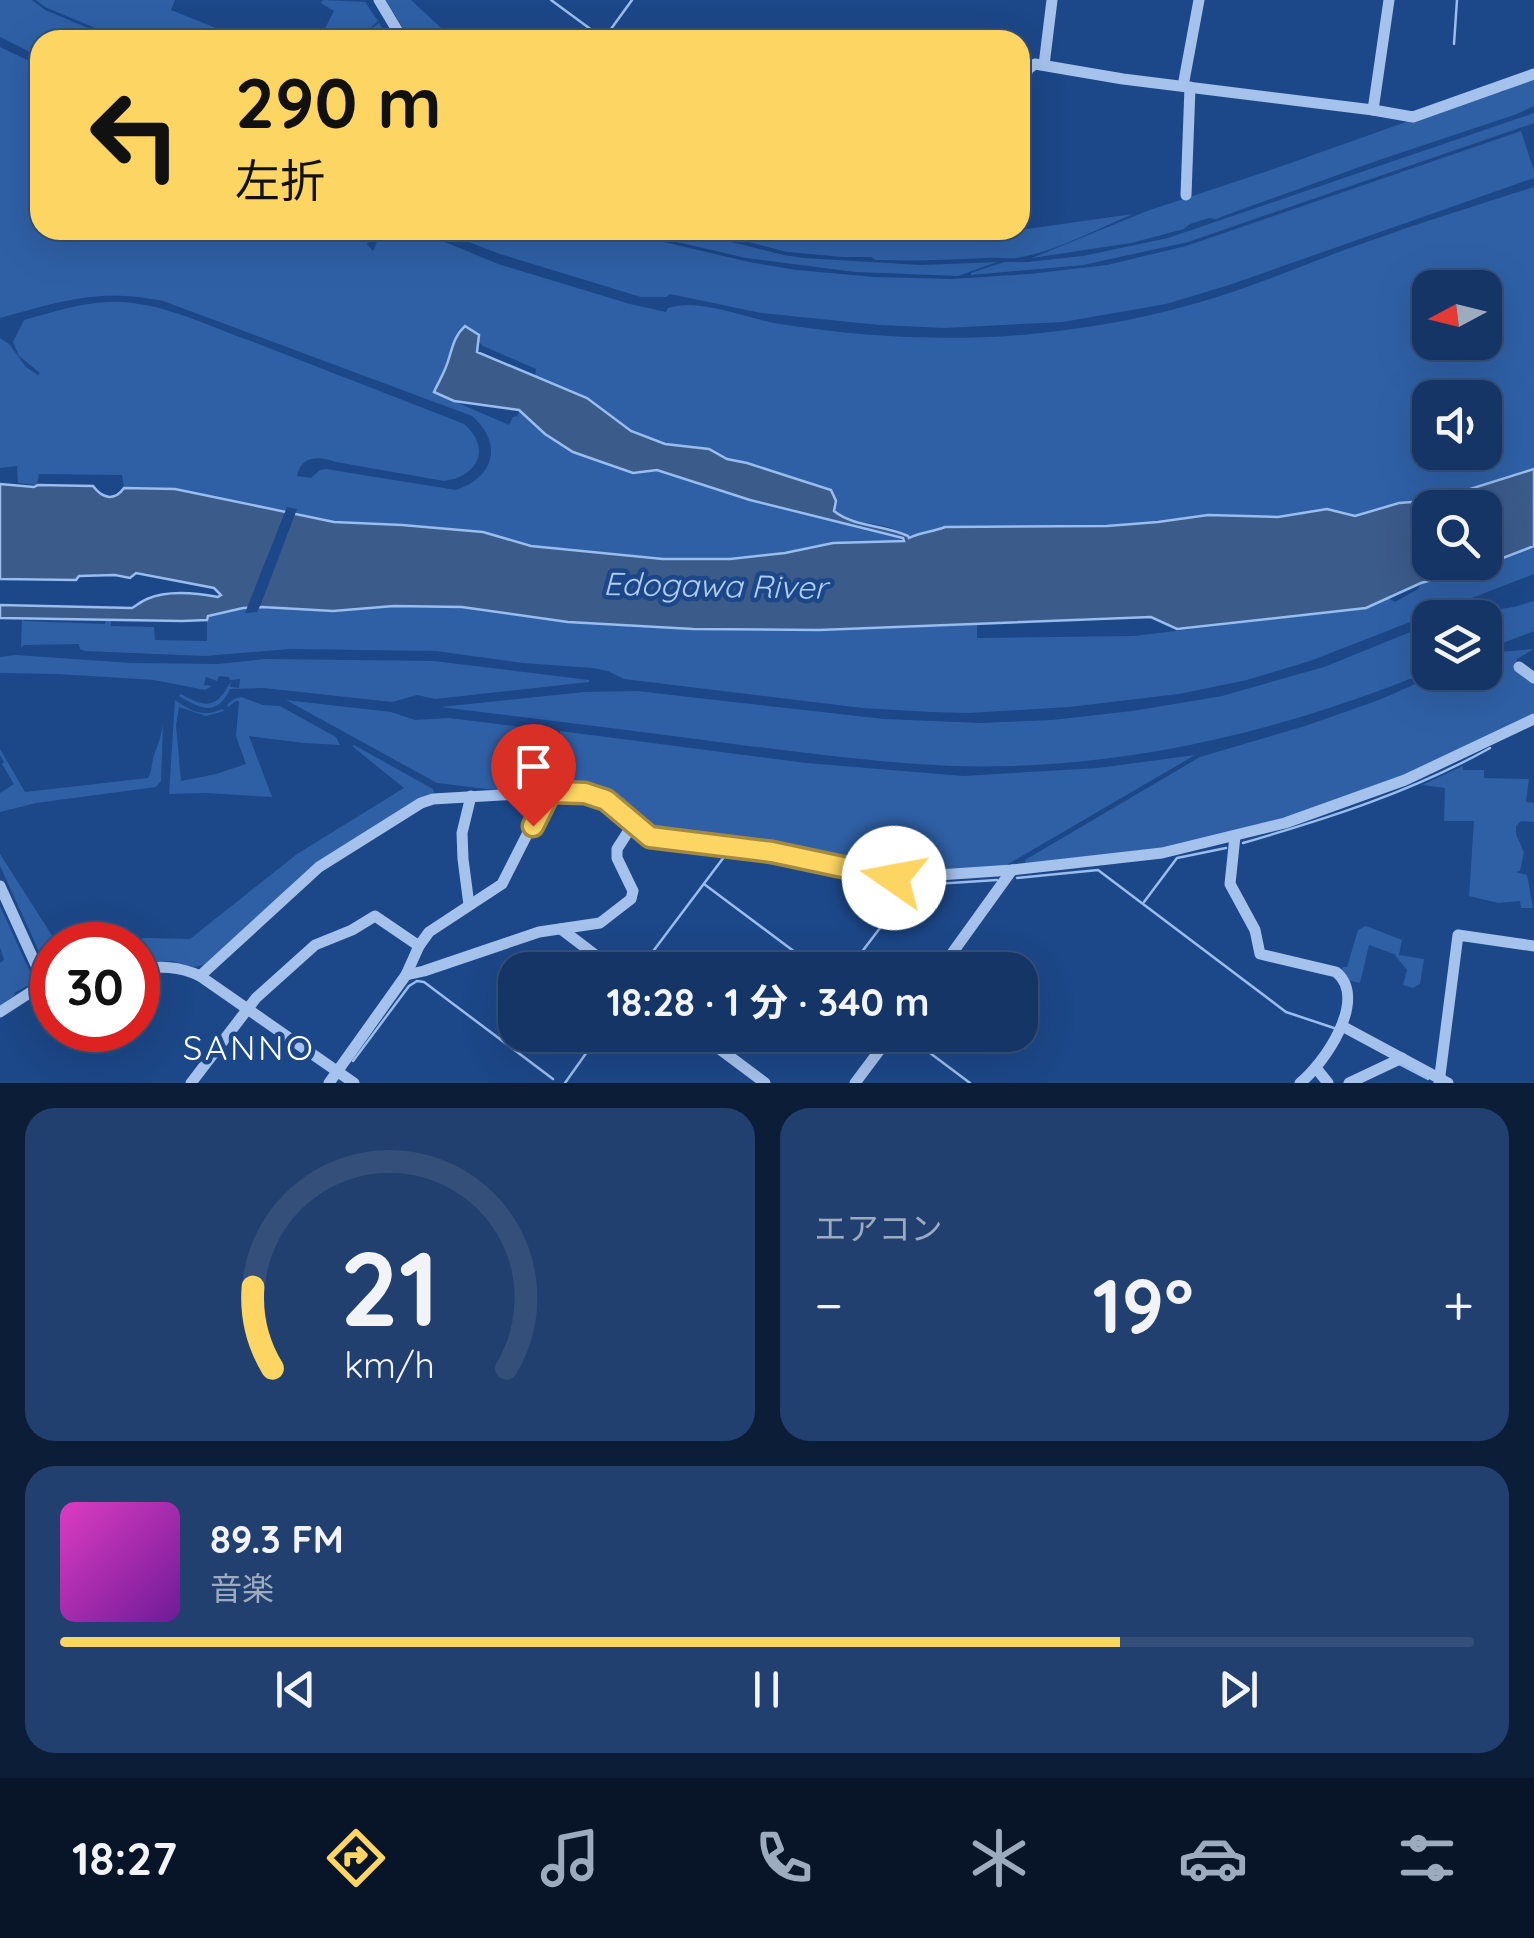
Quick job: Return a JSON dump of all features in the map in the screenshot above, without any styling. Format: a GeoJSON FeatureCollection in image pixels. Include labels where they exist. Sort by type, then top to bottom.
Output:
{"type":"FeatureCollection","features":[{"type":"Feature","properties":{"kind":"street"},"geometry":{"type":"LineString","coordinates":[[379,0],[397,30]]}},
{"type":"Feature","properties":{"kind":"street"},"geometry":{"type":"LineString","coordinates":[[1044,65],[1052,0]]}},
{"type":"Feature","properties":{"kind":"street"},"geometry":{"type":"LineString","coordinates":[[1186,195],[1186,86],[1198,0]]}},
{"type":"Feature","properties":{"kind":"street"},"geometry":{"type":"LineString","coordinates":[[1373,110],[1389,0]]}},
{"type":"Feature","properties":{"kind":"street"},"geometry":{"type":"LineString","coordinates":[[1030,68],[1035,64],[1044,65],[1413,117],[1534,74]]}},
{"type":"Feature","properties":{"kind":"street"},"geometry":{"type":"LineString","coordinates":[[1519,666],[1534,678]]}},
{"type":"Feature","properties":{"kind":"street"},"geometry":{"type":"LineString","coordinates":[[200,976],[319,867],[433,798],[585,793],[606,800],[650,837],[772,852],[888,878],[1012,870],[1162,853],[1316,813],[1391,786],[1534,719]]}},
{"type":"Feature","properties":{"kind":"street"},"geometry":{"type":"LineString","coordinates":[[329,1083],[406,975],[429,932],[502,884],[550,792]]}},
{"type":"Feature","properties":{"kind":"street"},"geometry":{"type":"LineString","coordinates":[[469,906],[462,833],[471,796]]}},
{"type":"Feature","properties":{"kind":"street"},"geometry":{"type":"LineString","coordinates":[[406,975],[538,932],[600,923],[631,898],[617,849],[633,824]]}},
{"type":"Feature","properties":{"kind":"street"},"geometry":{"type":"LineString","coordinates":[[1235,836],[1230,884],[1255,930],[1260,954],[1336,972],[1342,977],[1348,997],[1342,1026],[1316,1068],[1300,1083]]}},
{"type":"Feature","properties":{"kind":"street"},"geometry":{"type":"LineString","coordinates":[[953,952],[1012,870]]}},
{"type":"Feature","properties":{"kind":"street"},"geometry":{"type":"LineString","coordinates":[[0,886],[30,946]]}},
{"type":"Feature","properties":{"kind":"street"},"geometry":{"type":"LineString","coordinates":[[191,1083],[247,1008],[315,945],[375,916],[419,946]]}},
{"type":"Feature","properties":{"kind":"street"},"geometry":{"type":"LineString","coordinates":[[560,929],[591,952]]}},
{"type":"Feature","properties":{"kind":"street"},"geometry":{"type":"LineString","coordinates":[[1342,1026],[1442,1082],[1458,935],[1534,946]]}},
{"type":"Feature","properties":{"kind":"street"},"geometry":{"type":"LineString","coordinates":[[160,966],[176,967],[200,976],[354,1083]]}},
{"type":"Feature","properties":{"kind":"street"},"geometry":{"type":"LineString","coordinates":[[0,1012],[30,993]]}},
{"type":"Feature","properties":{"kind":"street"},"geometry":{"type":"LineString","coordinates":[[723,1052],[764,1083]]}},
{"type":"Feature","properties":{"kind":"street"},"geometry":{"type":"LineString","coordinates":[[855,1083],[878,1052]]}},
{"type":"Feature","properties":{"kind":"street"},"geometry":{"type":"LineString","coordinates":[[1349,1083],[1402,1058]]}},
{"type":"Feature","properties":{"kind":"street"},"geometry":{"type":"LineString","coordinates":[[1316,1068],[1328,1083]]}},
{"type":"Feature","properties":{"kind":"shaded area"},"geometry":{"type":"Polygon","coordinates":[[[0,0],[32,0],[45,10],[93,30],[30,30],[30,52],[0,37],[0,0]]]}},
{"type":"Feature","properties":{"kind":"shaded area"},"geometry":{"type":"Polygon","coordinates":[[[36,0],[175,0],[171,10],[221,30],[100,30],[36,0]]]}},
{"type":"Feature","properties":{"kind":"shaded area"},"geometry":{"type":"Polygon","coordinates":[[[386,0],[411,0],[443,30],[404,30],[386,0]]]}},
{"type":"Feature","properties":{"kind":"shaded area"},"geometry":{"type":"Polygon","coordinates":[[[365,2],[378,21],[368,30],[324,30],[334,11],[321,3],[365,2]]]}},
{"type":"Feature","properties":{"kind":"shaded area"},"geometry":{"type":"Polygon","coordinates":[[[0,47],[30,61],[30,240],[369,240],[367,244],[373,251],[378,240],[440,240],[498,264],[630,304],[666,312],[668,308],[694,305],[780,324],[842,332],[937,338],[1000,336],[1125,320],[1217,297],[1534,187],[1534,469],[1467,490],[1412,490],[1412,502],[1355,516],[1327,509],[1278,517],[1208,515],[1107,526],[945,527],[909,539],[893,529],[833,511],[831,490],[727,459],[709,449],[665,444],[631,431],[587,398],[535,376],[536,369],[483,346],[479,335],[459,329],[435,393],[509,425],[513,417],[524,412],[545,434],[573,452],[633,473],[657,470],[750,500],[904,541],[833,543],[730,559],[663,559],[531,546],[483,532],[334,522],[175,489],[124,488],[122,475],[39,474],[37,485],[18,483],[17,466],[0,468],[0,338],[38,375],[19,356],[13,342],[24,320],[73,307],[123,302],[186,316],[464,424],[473,433],[479,452],[473,468],[444,481],[317,458],[302,464],[297,476],[311,478],[326,469],[456,490],[479,477],[486,468],[491,448],[482,426],[472,416],[163,301],[100,296],[0,318],[0,47]]]}},
{"type":"Feature","properties":{"kind":"shaded area"},"geometry":{"type":"Polygon","coordinates":[[[1534,76],[1534,106],[1517,114],[1184,229],[1131,243],[1032,258],[1147,211],[1499,89],[1501,93],[1534,76]]]}},
{"type":"Feature","properties":{"kind":"shaded area"},"geometry":{"type":"Polygon","coordinates":[[[1534,113],[1534,123],[1188,242],[1083,265],[971,275],[1004,262],[1083,256],[1168,238],[1534,113]]]}},
{"type":"Feature","properties":{"kind":"shaded area"},"geometry":{"type":"Polygon","coordinates":[[[1521,131],[1534,171],[1534,178],[1229,285],[1166,304],[1063,322],[944,328],[879,325],[761,313],[670,294],[641,297],[464,240],[656,240],[797,270],[952,279],[1107,265],[1186,246],[1521,131]]]}},
{"type":"Feature","properties":{"kind":"shaded area"},"geometry":{"type":"Polygon","coordinates":[[[1133,214],[1061,245],[1012,258],[876,260],[787,252],[741,240],[1030,240],[1030,229],[1133,214]]]}},
{"type":"Feature","properties":{"kind":"shaded area"},"geometry":{"type":"Polygon","coordinates":[[[669,240],[723,240],[804,258],[921,265],[997,262],[958,276],[855,272],[746,258],[669,240]]]}},
{"type":"Feature","properties":{"kind":"shaded area"},"geometry":{"type":"Polygon","coordinates":[[[1534,546],[1534,574],[1467,600],[1412,600],[1412,621],[1310,661],[1247,680],[1179,694],[1069,707],[968,713],[862,708],[624,679],[593,668],[436,651],[290,649],[205,656],[85,651],[79,644],[21,648],[22,617],[24,621],[105,624],[111,620],[111,626],[154,627],[155,640],[207,641],[207,616],[262,607],[333,611],[394,606],[462,607],[569,622],[693,629],[819,630],[977,624],[977,638],[1134,636],[1366,608],[1387,597],[1395,602],[1432,580],[1502,580],[1502,558],[1534,546]]]}},
{"type":"Feature","properties":{"kind":"shaded area"},"geometry":{"type":"Polygon","coordinates":[[[1534,601],[1534,631],[1502,643],[1502,609],[1534,601]]]}},
{"type":"Feature","properties":{"kind":"shaded area"},"geometry":{"type":"Polygon","coordinates":[[[1412,631],[1412,678],[1255,730],[1196,744],[1075,762],[1014,766],[897,763],[441,707],[584,692],[637,691],[884,719],[980,723],[1052,720],[1222,696],[1324,667],[1412,631]]]}},
{"type":"Feature","properties":{"kind":"shaded area"},"geometry":{"type":"Polygon","coordinates":[[[1534,649],[1517,659],[1516,669],[1534,681],[1534,714],[1413,773],[1283,820],[1169,848],[1026,865],[1025,860],[1200,757],[1305,726],[1412,685],[1412,690],[1502,690],[1502,652],[1534,649]]]}},
{"type":"Feature","properties":{"kind":"shaded area"},"geometry":{"type":"Polygon","coordinates":[[[0,657],[131,663],[218,664],[267,659],[434,661],[589,682],[435,699],[417,695],[392,702],[264,688],[230,689],[220,704],[208,708],[179,696],[210,703],[221,697],[231,681],[230,687],[239,688],[240,679],[219,676],[217,681],[206,677],[204,685],[212,686],[205,690],[154,680],[0,673],[0,657]]]}},
{"type":"Feature","properties":{"kind":"shaded area"},"geometry":{"type":"Polygon","coordinates":[[[241,697],[280,706],[336,737],[340,745],[249,736],[272,797],[169,794],[175,700],[197,712],[224,711],[206,716],[179,707],[176,725],[181,781],[246,764],[236,736],[239,701],[227,705],[241,697]]]}},
{"type":"Feature","properties":{"kind":"shaded area"},"geometry":{"type":"Polygon","coordinates":[[[286,700],[391,712],[415,720],[449,718],[555,731],[547,788],[496,790],[437,783],[286,700]]]}},
{"type":"Feature","properties":{"kind":"shaded area"},"geometry":{"type":"Polygon","coordinates":[[[163,725],[161,781],[156,787],[36,803],[0,812],[0,793],[14,784],[2,764],[0,749],[25,792],[148,778],[163,725]]]}},
{"type":"Feature","properties":{"kind":"shaded area"},"geometry":{"type":"Polygon","coordinates":[[[560,731],[806,763],[963,776],[1098,768],[1195,755],[1003,867],[902,874],[654,833],[620,806],[553,787],[560,731]]]}},
{"type":"Feature","properties":{"kind":"shaded area"},"geometry":{"type":"Polygon","coordinates":[[[352,746],[434,792],[315,865],[205,965],[160,962],[160,938],[190,939],[297,854],[404,788],[352,746]]]}},
{"type":"Feature","properties":{"kind":"shaded area"},"geometry":{"type":"Polygon","coordinates":[[[1463,766],[1463,770],[1484,770],[1484,778],[1529,779],[1526,802],[1534,803],[1534,822],[1521,821],[1516,826],[1524,852],[1520,871],[1516,872],[1527,875],[1533,908],[1521,908],[1520,901],[1498,903],[1469,896],[1474,821],[1444,821],[1445,788],[1422,785],[1463,766]]]}},
{"type":"Feature","properties":{"kind":"shaded area"},"geometry":{"type":"Polygon","coordinates":[[[0,854],[43,922],[30,922],[30,932],[0,866],[0,854]]]}},
{"type":"Feature","properties":{"kind":"shaded area"},"geometry":{"type":"Polygon","coordinates":[[[0,906],[30,980],[29,985],[0,1007],[0,963],[4,960],[0,947],[0,906]]]}},
{"type":"Feature","properties":{"kind":"shaded area"},"geometry":{"type":"Polygon","coordinates":[[[1366,926],[1402,940],[1399,955],[1424,959],[1420,984],[1413,988],[1403,985],[1407,970],[1394,954],[1369,945],[1360,983],[1348,980],[1340,971],[1347,967],[1358,930],[1366,926]]]}},
{"type":"Feature","properties":{"kind":"water","name":"Edogawa River"},"geometry":{"type":"Polygon","coordinates":[[[465,326],[479,335],[477,352],[587,398],[631,431],[665,444],[709,449],[727,459],[831,490],[836,501],[834,511],[842,516],[909,538],[945,527],[1107,526],[1208,515],[1278,517],[1327,509],[1355,516],[1412,502],[1412,580],[1432,580],[1366,608],[1177,629],[1151,617],[819,630],[693,629],[568,622],[462,607],[394,606],[333,611],[243,608],[208,616],[207,620],[182,621],[0,618],[0,605],[132,608],[164,594],[221,595],[214,588],[136,573],[130,578],[115,575],[79,576],[76,580],[0,579],[0,484],[93,486],[108,497],[124,488],[175,489],[334,522],[483,532],[531,546],[663,559],[730,559],[833,543],[904,541],[750,500],[657,470],[633,473],[573,452],[519,410],[454,401],[434,392],[465,326]]]}},
{"type":"Feature","properties":{"kind":"water"},"geometry":{"type":"Polygon","coordinates":[[[1534,469],[1534,546],[1502,558],[1502,490],[1467,490],[1534,469]]]}},
{"type":"Feature","properties":{"kind":"pier"},"geometry":{"type":"Polygon","coordinates":[[[287,507],[297,509],[261,604],[257,612],[245,613],[287,507]]]}},
{"type":"Feature","properties":{"kind":"waterway"},"geometry":{"type":"LineString","coordinates":[[551,0],[592,30]]}},
{"type":"Feature","properties":{"kind":"waterway"},"geometry":{"type":"LineString","coordinates":[[610,30],[632,0]]}},
{"type":"Feature","properties":{"kind":"waterway"},"geometry":{"type":"LineString","coordinates":[[1454,44],[1457,0]]}},
{"type":"Feature","properties":{"kind":"waterway"},"geometry":{"type":"LineString","coordinates":[[1243,843],[1369,803],[1490,748]]}},
{"type":"Feature","properties":{"kind":"waterway"},"geometry":{"type":"LineString","coordinates":[[1144,902],[1177,858],[1226,848]]}},
{"type":"Feature","properties":{"kind":"waterway"},"geometry":{"type":"LineString","coordinates":[[653,952],[727,853]]}},
{"type":"Feature","properties":{"kind":"waterway"},"geometry":{"type":"LineString","coordinates":[[1017,878],[1098,870],[1286,1012],[1334,1028]]}},
{"type":"Feature","properties":{"kind":"waterway"},"geometry":{"type":"LineString","coordinates":[[919,885],[997,880]]}},
{"type":"Feature","properties":{"kind":"waterway"},"geometry":{"type":"LineString","coordinates":[[704,884],[795,952]]}},
{"type":"Feature","properties":{"kind":"waterway"},"geometry":{"type":"LineString","coordinates":[[862,952],[909,890]]}},
{"type":"Feature","properties":{"kind":"waterway"},"geometry":{"type":"LineString","coordinates":[[353,1061],[409,986],[417,981],[424,982],[553,1079]]}},
{"type":"Feature","properties":{"kind":"waterway"},"geometry":{"type":"LineString","coordinates":[[565,1083],[587,1052]]}},
{"type":"Feature","properties":{"kind":"waterway"},"geometry":{"type":"LineString","coordinates":[[929,1052],[970,1083]]}},
{"type":"Feature","properties":{"kind":"waterway"},"geometry":{"type":"LineString","coordinates":[[1399,1064],[1428,1079]]}},
{"type":"Feature","properties":{"kind":"district","name":"SANNO"},"geometry":{"type":"Point","coordinates":[249,1047]}},
{"type":"Feature","properties":{"kind":"route"},"geometry":{"type":"LineString","coordinates":[[533,826],[550,792],[585,793],[606,800],[650,837],[772,852],[894,878]]}}]}
